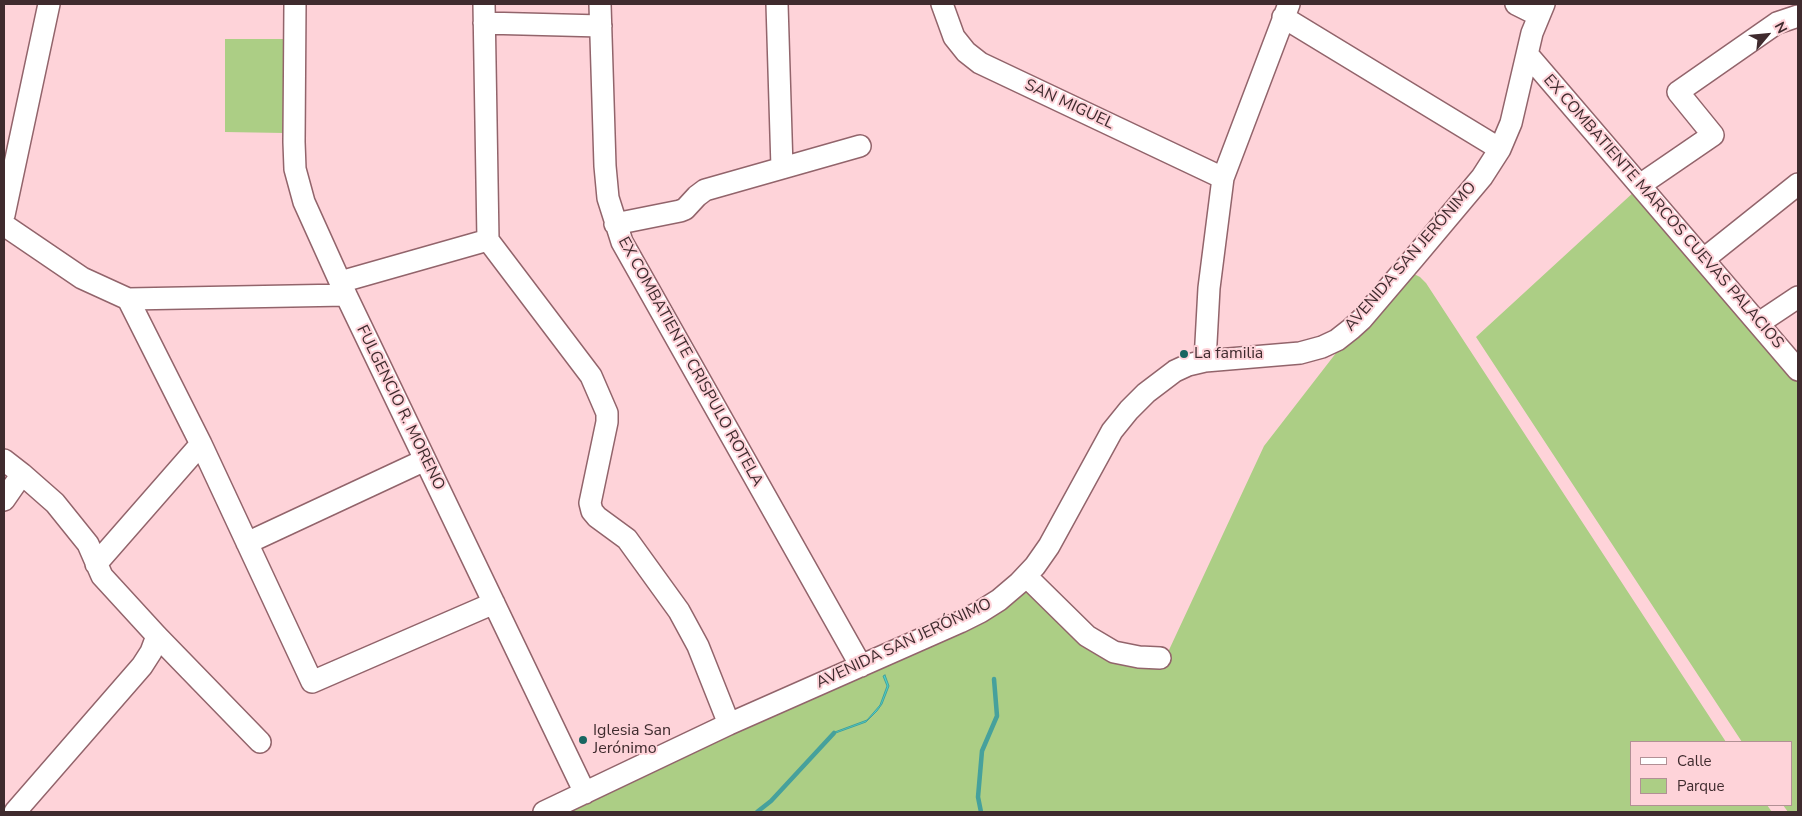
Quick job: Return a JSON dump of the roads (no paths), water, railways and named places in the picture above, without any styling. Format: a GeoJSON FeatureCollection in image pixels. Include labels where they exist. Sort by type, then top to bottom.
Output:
{"type":"FeatureCollection","features":[{"type":"Feature","properties":{"kind":"street"},"geometry":{"type":"LineString","coordinates":[[4,215],[49,4]]}},
{"type":"Feature","properties":{"kind":"street","name":"FULGENCIO R. MORENO"},"geometry":{"type":"LineString","coordinates":[[295,4],[294,142],[296,169],[304,202],[343,288],[585,793]]}},
{"type":"Feature","properties":{"kind":"street","name":"EX COMBATIENTE CRISPULO ROTELA"},"geometry":{"type":"LineString","coordinates":[[600,4],[605,166],[608,198],[622,242],[861,666]]}},
{"type":"Feature","properties":{"kind":"street"},"geometry":{"type":"LineString","coordinates":[[777,4],[782,168]]}},
{"type":"Feature","properties":{"kind":"street","name":"SAN MIGUEL"},"geometry":{"type":"LineString","coordinates":[[942,4],[954,37],[966,52],[980,63],[1223,178]]}},
{"type":"Feature","properties":{"kind":"street"},"geometry":{"type":"LineString","coordinates":[[1516,4],[1541,9]]}},
{"type":"Feature","properties":{"kind":"street","name":"AVENIDA SAN JERÓNIMO"},"geometry":{"type":"LineString","coordinates":[[544,812],[729,724],[980,612],[999,600],[1026,576],[1049,546],[1112,431],[1128,410],[1146,393],[1175,371],[1188,365],[1205,361],[1300,353],[1322,348],[1337,340],[1362,319],[1482,177],[1500,149],[1511,123],[1532,33],[1541,9]]}},
{"type":"Feature","properties":{"kind":"street"},"geometry":{"type":"LineString","coordinates":[[1205,361],[1209,288],[1223,178],[1286,11],[1500,149]]}},
{"type":"Feature","properties":{"kind":"street"},"geometry":{"type":"LineString","coordinates":[[601,26],[484,13],[488,240],[591,376],[607,413],[607,422],[590,503],[592,511],[597,517],[627,539],[678,611],[698,646],[729,724]]}},
{"type":"Feature","properties":{"kind":"street"},"geometry":{"type":"LineString","coordinates":[[1640,185],[1713,135],[1678,92],[1777,23],[1798,16]]}},
{"type":"Feature","properties":{"kind":"street","name":"EX COMBATIENTE MARCOS CUEVAS PALACIOS"},"geometry":{"type":"LineString","coordinates":[[1528,55],[1798,370]]}},
{"type":"Feature","properties":{"kind":"street"},"geometry":{"type":"LineString","coordinates":[[615,224],[680,211],[685,209],[705,190],[860,146]]}},
{"type":"Feature","properties":{"kind":"street"},"geometry":{"type":"LineString","coordinates":[[1704,259],[1798,184]]}},
{"type":"Feature","properties":{"kind":"street"},"geometry":{"type":"LineString","coordinates":[[4,225],[82,278],[128,299],[343,288],[488,240]]}},
{"type":"Feature","properties":{"kind":"street"},"geometry":{"type":"LineString","coordinates":[[1759,323],[1798,297]]}},
{"type":"Feature","properties":{"kind":"street"},"geometry":{"type":"LineString","coordinates":[[128,299],[201,444],[312,682],[494,603]]}},
{"type":"Feature","properties":{"kind":"street"},"geometry":{"type":"LineString","coordinates":[[96,564],[201,444]]}},
{"type":"Feature","properties":{"kind":"street"},"geometry":{"type":"LineString","coordinates":[[4,460],[55,503],[88,544],[102,576],[157,636],[260,742]]}},
{"type":"Feature","properties":{"kind":"street"},"geometry":{"type":"LineString","coordinates":[[247,543],[425,460]]}},
{"type":"Feature","properties":{"kind":"street"},"geometry":{"type":"LineString","coordinates":[[4,500],[22,474]]}},
{"type":"Feature","properties":{"kind":"street"},"geometry":{"type":"LineString","coordinates":[[1026,576],[1087,636],[1114,652],[1139,657],[1160,658]]}},
{"type":"Feature","properties":{"kind":"street"},"geometry":{"type":"LineString","coordinates":[[15,812],[142,666],[151,652],[157,636]]}},
{"type":"Feature","properties":{"kind":"water"},"geometry":{"type":"Polygon","coordinates":[[[885,675],[889,686],[882,704],[877,711],[866,722],[833,734],[830,738],[832,733],[867,720],[874,712],[880,705],[887,686],[883,676],[885,675]]]}},
{"type":"Feature","properties":{"kind":"waterway"},"geometry":{"type":"LineString","coordinates":[[981,812],[978,797],[982,751],[997,716],[994,679]]}},
{"type":"Feature","properties":{"kind":"waterway"},"geometry":{"type":"LineString","coordinates":[[757,812],[771,801],[834,733]]}},
{"type":"Feature","properties":{"kind":"place","name":"La familia"},"geometry":{"type":"Point","coordinates":[1184,354]}},
{"type":"Feature","properties":{"kind":"place","name":"Iglesia San Jerónimo"},"geometry":{"type":"Point","coordinates":[583,740]}}]}
